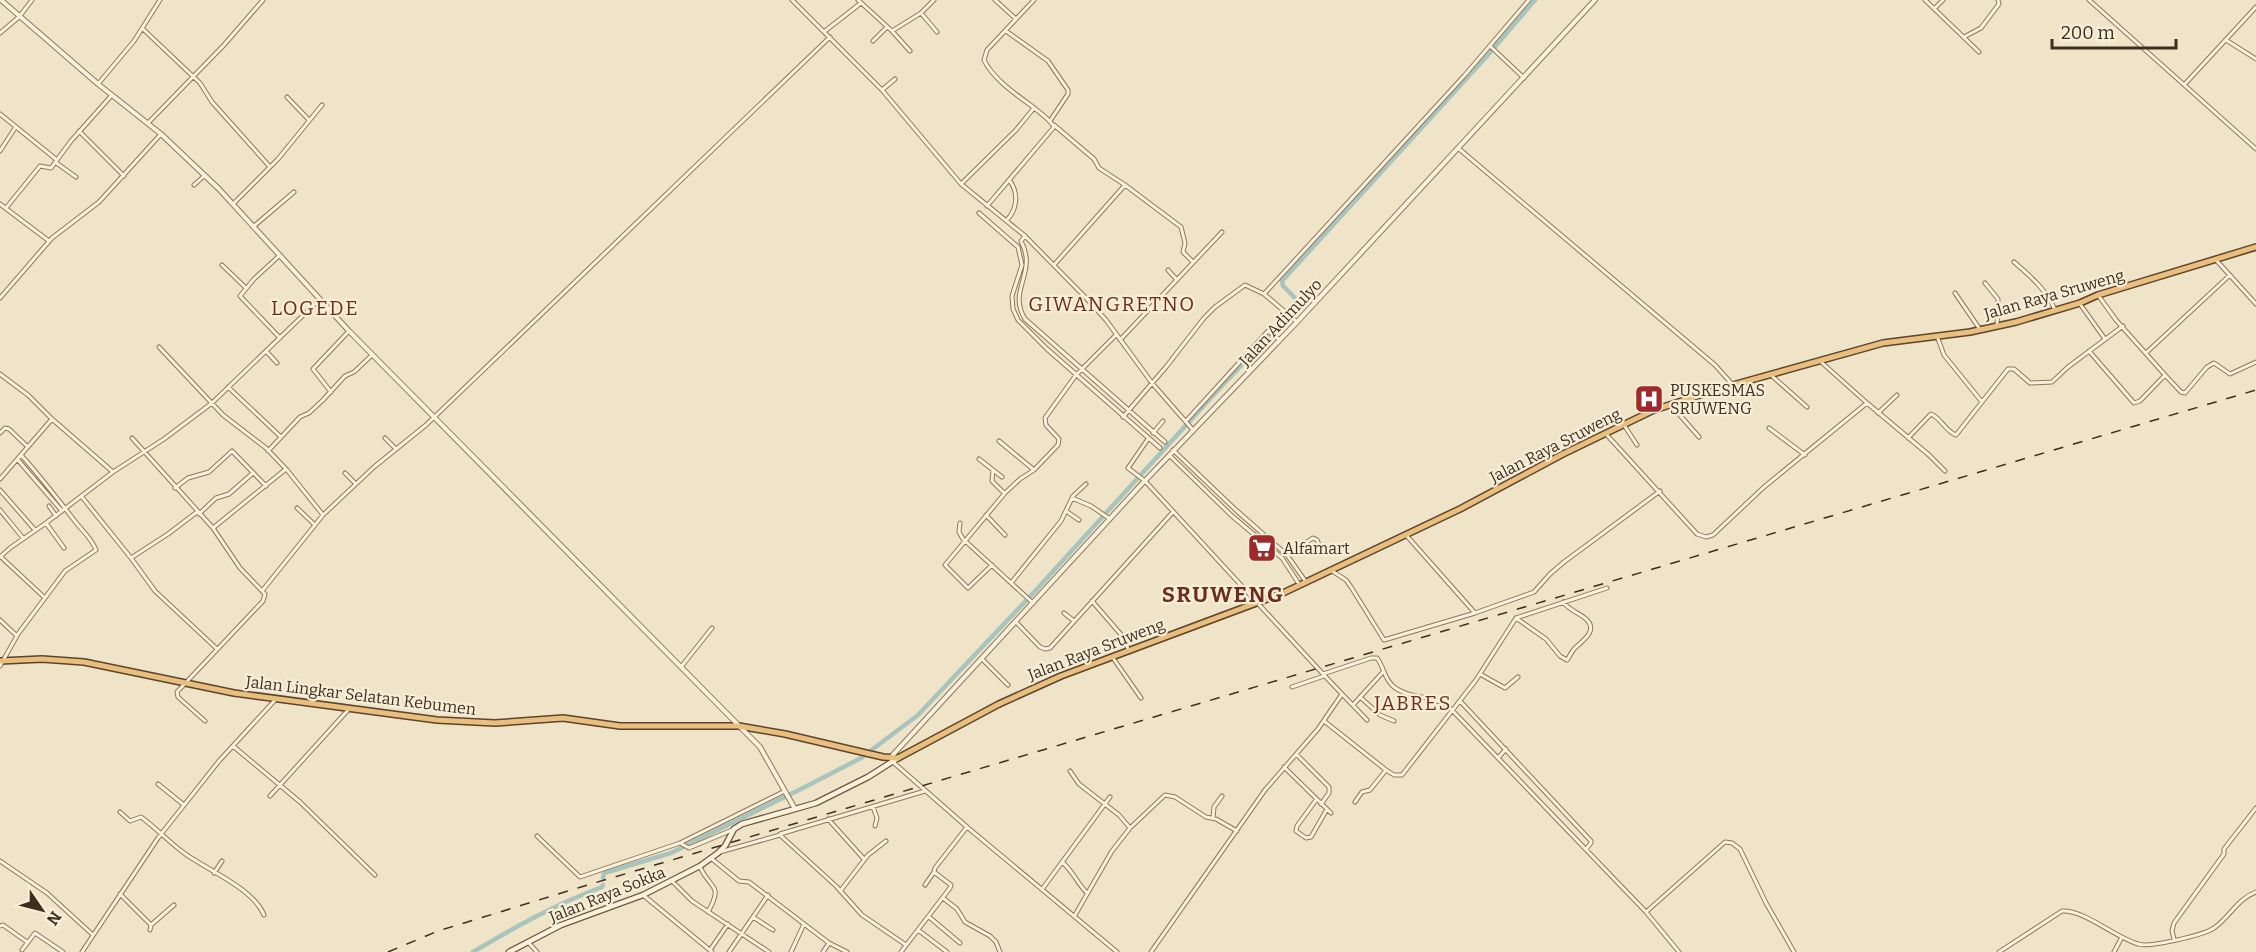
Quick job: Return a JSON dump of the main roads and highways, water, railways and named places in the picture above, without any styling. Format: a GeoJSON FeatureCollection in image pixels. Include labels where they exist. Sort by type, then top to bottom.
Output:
{"type":"FeatureCollection","features":[{"type":"Feature","properties":{"kind":"highway","name":"Jalan Raya Sruweng"},"geometry":{"type":"LineString","coordinates":[[894,759],[1013,697],[1128,649],[1258,603],[1306,582],[1460,509],[1623,425],[1671,405],[1883,343],[1980,330],[2033,318],[2098,295],[2256,247]]}},
{"type":"Feature","properties":{"kind":"highway","name":"Jalan Lingkar Selatan Kebumen"},"geometry":{"type":"LineString","coordinates":[[1,662],[42,659],[84,662],[276,699],[464,723],[563,718],[620,726],[739,726],[894,759]]}},
{"type":"Feature","properties":{"kind":"main road","name":"Jalan Raya Sokka"},"geometry":{"type":"LineString","coordinates":[[509,952],[561,924],[643,895],[672,881],[712,859],[725,846],[734,830],[748,822],[816,802],[843,790],[894,759]]}},
{"type":"Feature","properties":{"kind":"waterway"},"geometry":{"type":"LineString","coordinates":[[603,878],[604,873],[671,853],[861,758],[918,715],[1299,304],[1283,286],[1282,281],[1535,0]]}},
{"type":"Feature","properties":{"kind":"waterway"},"geometry":{"type":"LineString","coordinates":[[473,952],[536,916],[603,885]]}},
{"type":"Feature","properties":{"kind":"railway"},"geometry":{"type":"LineString","coordinates":[[388,952],[438,931],[581,887],[2256,390]]}},
{"type":"Feature","properties":{"kind":"place","name":"PUSKESMAS SRUWENG"},"geometry":{"type":"Point","coordinates":[1649,399]}},
{"type":"Feature","properties":{"kind":"place","name":"Alfamart"},"geometry":{"type":"Point","coordinates":[1262,548]}},
{"type":"Feature","properties":{"kind":"district","name":"GIWANGRETNO"},"geometry":{"type":"Point","coordinates":[1112,304]}},
{"type":"Feature","properties":{"kind":"district","name":"LOGEDE"},"geometry":{"type":"Point","coordinates":[315,308]}},
{"type":"Feature","properties":{"kind":"district","name":"SRUWENG"},"geometry":{"type":"Point","coordinates":[1223,594]}},
{"type":"Feature","properties":{"kind":"district","name":"JABRES"},"geometry":{"type":"Point","coordinates":[1413,703]}}]}
